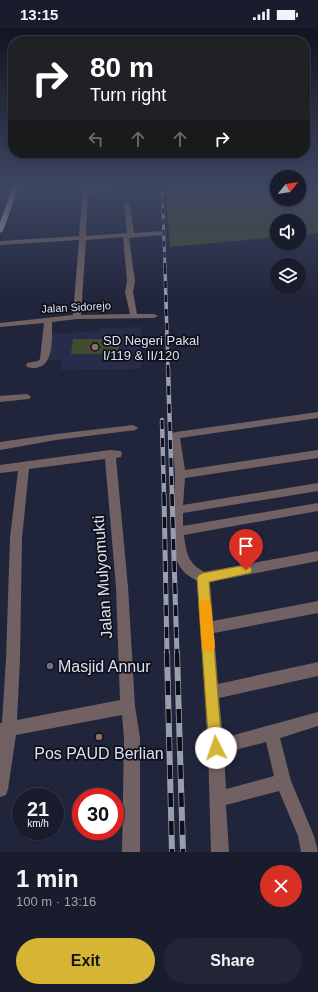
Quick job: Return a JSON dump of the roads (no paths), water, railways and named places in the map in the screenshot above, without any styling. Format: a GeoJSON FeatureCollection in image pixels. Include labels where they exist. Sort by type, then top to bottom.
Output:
{"type":"FeatureCollection","features":[{"type":"Feature","properties":{"kind":"street"},"geometry":{"type":"LineString","coordinates":[[77,317],[84,224]]}},
{"type":"Feature","properties":{"kind":"street"},"geometry":{"type":"LineString","coordinates":[[128,224],[131,282],[129,292],[134,316]]}},
{"type":"Feature","properties":{"kind":"street"},"geometry":{"type":"LineString","coordinates":[[0,243],[163,234]]}},
{"type":"Feature","properties":{"kind":"street","name":"Jalan Sidorejo"},"geometry":{"type":"LineString","coordinates":[[0,325],[77,317],[154,316]]}},
{"type":"Feature","properties":{"kind":"street"},"geometry":{"type":"LineString","coordinates":[[30,364],[38,364],[44,360],[47,342],[48,319]]}},
{"type":"Feature","properties":{"kind":"street"},"geometry":{"type":"LineString","coordinates":[[0,399],[26,397]]}},
{"type":"Feature","properties":{"kind":"street"},"geometry":{"type":"LineString","coordinates":[[318,415],[176,435],[175,438],[180,475],[178,510],[179,531],[184,561],[190,570],[203,578],[318,556]]}},
{"type":"Feature","properties":{"kind":"street"},"geometry":{"type":"LineString","coordinates":[[0,446],[48,438],[133,428]]}},
{"type":"Feature","properties":{"kind":"street","name":"Jalan Mulyomukti"},"geometry":{"type":"LineString","coordinates":[[0,468],[114,454],[128,706],[132,738],[132,847]]}},
{"type":"Feature","properties":{"kind":"street"},"geometry":{"type":"LineString","coordinates":[[180,475],[318,454]]}},
{"type":"Feature","properties":{"kind":"street"},"geometry":{"type":"LineString","coordinates":[[0,789],[4,730],[13,659],[16,538],[24,466]]}},
{"type":"Feature","properties":{"kind":"street"},"geometry":{"type":"LineString","coordinates":[[178,510],[318,488]]}},
{"type":"Feature","properties":{"kind":"street"},"geometry":{"type":"LineString","coordinates":[[179,531],[318,507]]}},
{"type":"Feature","properties":{"kind":"street"},"geometry":{"type":"LineString","coordinates":[[203,578],[216,748],[220,852]]}},
{"type":"Feature","properties":{"kind":"street"},"geometry":{"type":"LineString","coordinates":[[207,628],[318,608]]}},
{"type":"Feature","properties":{"kind":"street"},"geometry":{"type":"LineString","coordinates":[[212,693],[318,669]]}},
{"type":"Feature","properties":{"kind":"street"},"geometry":{"type":"LineString","coordinates":[[4,730],[128,706]]}},
{"type":"Feature","properties":{"kind":"street"},"geometry":{"type":"LineString","coordinates":[[216,748],[318,719]]}},
{"type":"Feature","properties":{"kind":"street"},"geometry":{"type":"LineString","coordinates":[[271,733],[283,782],[306,836],[310,852]]}},
{"type":"Feature","properties":{"kind":"street"},"geometry":{"type":"LineString","coordinates":[[218,799],[283,782]]}},
{"type":"Feature","properties":{"kind":"railway"},"geometry":{"type":"LineString","coordinates":[[163,224],[165,268]]}},
{"type":"Feature","properties":{"kind":"railway"},"geometry":{"type":"LineString","coordinates":[[165,267],[168,369]]}},
{"type":"Feature","properties":{"kind":"railway"},"geometry":{"type":"LineString","coordinates":[[168,368],[172,496]]}},
{"type":"Feature","properties":{"kind":"railway"},"geometry":{"type":"LineString","coordinates":[[162,420],[164,496]]}},
{"type":"Feature","properties":{"kind":"railway"},"geometry":{"type":"LineString","coordinates":[[164,495],[167,654]]}},
{"type":"Feature","properties":{"kind":"railway"},"geometry":{"type":"LineString","coordinates":[[172,495],[177,654]]}},
{"type":"Feature","properties":{"kind":"railway"},"geometry":{"type":"LineString","coordinates":[[167,653],[172,852]]}},
{"type":"Feature","properties":{"kind":"railway"},"geometry":{"type":"LineString","coordinates":[[177,653],[183,852]]}},
{"type":"Feature","properties":{"kind":"place","name":"SD Negeri Pakal I/119 & II/120"},"geometry":{"type":"Point","coordinates":[95,347]}},
{"type":"Feature","properties":{"kind":"place","name":"Masjid Annur"},"geometry":{"type":"Point","coordinates":[50,666]}},
{"type":"Feature","properties":{"kind":"place","name":"Pos PAUD Berlian"},"geometry":{"type":"Point","coordinates":[99,737]}}]}
